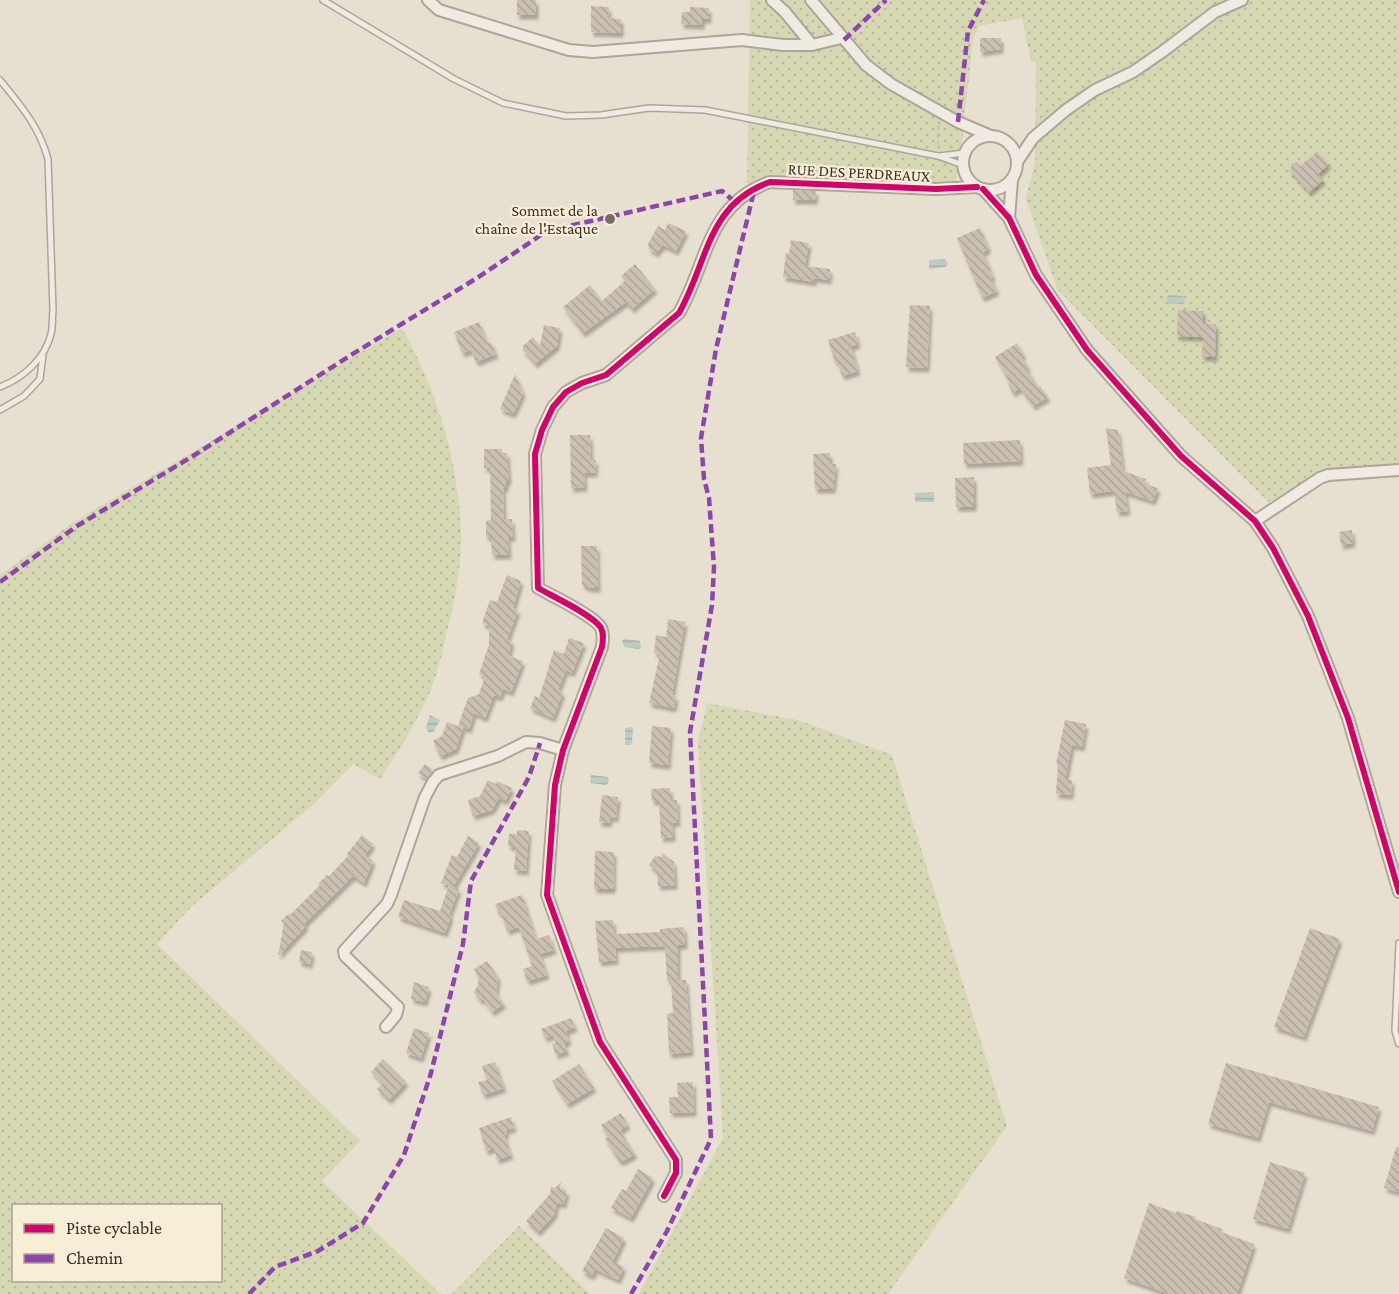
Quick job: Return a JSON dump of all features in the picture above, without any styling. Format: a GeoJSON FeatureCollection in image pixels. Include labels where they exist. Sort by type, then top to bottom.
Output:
{"type":"FeatureCollection","features":[{"type":"Feature","properties":{"kind":"street"},"geometry":{"type":"LineString","coordinates":[[428,0],[439,10],[569,50],[593,52],[742,40],[783,45],[812,45],[841,38]]}},
{"type":"Feature","properties":{"kind":"street"},"geometry":{"type":"LineString","coordinates":[[772,0],[812,45]]}},
{"type":"Feature","properties":{"kind":"street"},"geometry":{"type":"LineString","coordinates":[[811,0],[866,65],[891,84],[958,122],[998,137],[1011,146],[1016,153],[1017,162]]}},
{"type":"Feature","properties":{"kind":"street"},"geometry":{"type":"LineString","coordinates":[[1009,218],[1012,179],[1017,162],[1033,138],[1066,110],[1095,90],[1143,65],[1215,12],[1242,0]]}},
{"type":"Feature","properties":{"kind":"street"},"geometry":{"type":"LineString","coordinates":[[958,122],[968,149],[964,168],[967,177],[1009,218],[1036,275],[1087,350],[1181,456],[1255,521],[1273,548],[1308,616],[1344,708],[1399,892]]}},
{"type":"Feature","properties":{"kind":"street"},"geometry":{"type":"LineString","coordinates":[[968,149],[983,137],[991,136]]}},
{"type":"Feature","properties":{"kind":"street"},"geometry":{"type":"LineString","coordinates":[[1011,146],[1033,138]]}},
{"type":"Feature","properties":{"kind":"street","name":"RUE DES PERDREAUX"},"geometry":{"type":"LineString","coordinates":[[950,189],[958,181],[964,168]]}},
{"type":"Feature","properties":{"kind":"street"},"geometry":{"type":"LineString","coordinates":[[980,188],[999,189],[1012,179]]}},
{"type":"Feature","properties":{"kind":"street","name":"RUE DES PERDREAUX"},"geometry":{"type":"LineString","coordinates":[[563,750],[602,647],[603,637],[600,626],[587,616],[538,588],[535,453],[552,407],[566,392],[582,383],[606,375],[679,313],[687,300],[718,222],[735,202],[755,187],[770,182],[950,189],[980,188]]}},
{"type":"Feature","properties":{"kind":"street"},"geometry":{"type":"LineString","coordinates":[[1255,521],[1328,475],[1399,470]]}},
{"type":"Feature","properties":{"kind":"street"},"geometry":{"type":"LineString","coordinates":[[386,1027],[396,1015],[398,1007],[345,956],[344,951],[387,904],[424,797],[433,782],[450,771],[498,756],[526,742],[540,743],[563,750],[555,785],[547,894],[600,1042],[676,1160],[676,1173],[664,1196]]}},
{"type":"Feature","properties":{"kind":"lane"},"geometry":{"type":"LineString","coordinates":[[323,0],[454,79],[503,103],[566,116],[601,115],[649,108],[705,110],[938,156],[964,168]]}},
{"type":"Feature","properties":{"kind":"lane"},"geometry":{"type":"LineString","coordinates":[[0,80],[33,123],[43,141],[48,159],[53,310],[51,334],[43,355],[40,379],[24,396],[0,410]]}},
{"type":"Feature","properties":{"kind":"lane"},"geometry":{"type":"LineString","coordinates":[[938,156],[968,149]]}},
{"type":"Feature","properties":{"kind":"lane"},"geometry":{"type":"LineString","coordinates":[[0,387],[29,370],[43,355]]}},
{"type":"Feature","properties":{"kind":"lane"},"geometry":{"type":"LineString","coordinates":[[1399,943],[1395,1031],[1399,1044]]}},
{"type":"Feature","properties":{"kind":"path"},"geometry":{"type":"LineString","coordinates":[[938,156],[938,120],[944,114]]}},
{"type":"Feature","properties":{"kind":"green space"},"geometry":{"type":"Polygon","coordinates":[[[750,0],[1399,0],[1399,476],[1313,484],[1268,502],[1057,289],[1026,198],[1035,162],[1036,62],[1031,62],[1022,18],[979,26],[973,40],[955,184],[747,183],[750,0]]]}},
{"type":"Feature","properties":{"kind":"green space"},"geometry":{"type":"Polygon","coordinates":[[[402,328],[426,376],[444,426],[459,505],[461,546],[457,586],[442,654],[431,689],[412,728],[380,779],[353,764],[315,803],[191,907],[157,944],[360,1141],[322,1181],[441,1294],[0,1294],[0,575],[74,522],[402,328]]]}},
{"type":"Feature","properties":{"kind":"green space"},"geometry":{"type":"Polygon","coordinates":[[[707,703],[798,720],[892,755],[1007,1126],[888,1294],[639,1294],[723,1138],[698,743],[707,703]]]}},
{"type":"Feature","properties":{"kind":"green space"},"geometry":{"type":"Polygon","coordinates":[[[519,1226],[590,1294],[452,1294],[519,1226]]]}},
{"type":"Feature","properties":{"kind":"shaded area"},"geometry":{"type":"Polygon","coordinates":[[[945,259],[948,264],[945,267],[929,269],[929,260],[945,259]]]}},
{"type":"Feature","properties":{"kind":"shaded area"},"geometry":{"type":"Polygon","coordinates":[[[1169,295],[1183,296],[1185,302],[1183,304],[1168,303],[1169,295]]]}},
{"type":"Feature","properties":{"kind":"shaded area"},"geometry":{"type":"Polygon","coordinates":[[[934,492],[934,502],[915,502],[915,493],[934,492]]]}},
{"type":"Feature","properties":{"kind":"shaded area"},"geometry":{"type":"Polygon","coordinates":[[[622,640],[640,641],[641,648],[624,647],[622,640]]]}},
{"type":"Feature","properties":{"kind":"shaded area"},"geometry":{"type":"Polygon","coordinates":[[[430,715],[440,720],[434,731],[429,733],[426,727],[430,715]]]}},
{"type":"Feature","properties":{"kind":"shaded area"},"geometry":{"type":"Polygon","coordinates":[[[632,727],[632,743],[625,745],[625,728],[632,727]]]}},
{"type":"Feature","properties":{"kind":"shaded area"},"geometry":{"type":"Polygon","coordinates":[[[591,775],[608,777],[609,782],[606,785],[590,783],[591,775]]]}},
{"type":"Feature","properties":{"kind":"building"},"geometry":{"type":"Polygon","coordinates":[[[517,0],[536,0],[536,15],[517,15],[517,0]]]}},
{"type":"Feature","properties":{"kind":"building"},"geometry":{"type":"Polygon","coordinates":[[[591,6],[609,7],[608,18],[621,19],[621,33],[591,32],[591,6]]]}},
{"type":"Feature","properties":{"kind":"building"},"geometry":{"type":"Polygon","coordinates":[[[690,7],[709,8],[709,19],[702,19],[702,25],[681,24],[682,12],[690,12],[690,7]]]}},
{"type":"Feature","properties":{"kind":"building"},"geometry":{"type":"Polygon","coordinates":[[[980,38],[1001,38],[1001,49],[980,52],[980,38]]]}},
{"type":"Feature","properties":{"kind":"building"},"geometry":{"type":"Polygon","coordinates":[[[1317,152],[1329,164],[1318,174],[1323,180],[1309,192],[1289,169],[1296,162],[1300,166],[1317,152]]]}},
{"type":"Feature","properties":{"kind":"building"},"geometry":{"type":"Polygon","coordinates":[[[793,190],[816,191],[815,200],[793,200],[793,190]]]}},
{"type":"Feature","properties":{"kind":"building"},"geometry":{"type":"Polygon","coordinates":[[[668,223],[686,231],[676,251],[663,245],[656,253],[649,249],[648,244],[658,226],[665,230],[668,223]]]}},
{"type":"Feature","properties":{"kind":"building"},"geometry":{"type":"Polygon","coordinates":[[[980,228],[989,249],[983,252],[997,291],[982,298],[957,238],[980,228]]]}},
{"type":"Feature","properties":{"kind":"building"},"geometry":{"type":"Polygon","coordinates":[[[791,240],[809,243],[805,266],[830,269],[829,280],[814,278],[814,282],[783,277],[786,253],[789,254],[791,240]]]}},
{"type":"Feature","properties":{"kind":"building"},"geometry":{"type":"Polygon","coordinates":[[[635,264],[655,289],[632,309],[626,302],[583,333],[563,307],[590,285],[602,301],[625,281],[621,276],[635,264]]]}},
{"type":"Feature","properties":{"kind":"building"},"geometry":{"type":"Polygon","coordinates":[[[910,305],[930,306],[927,368],[906,367],[910,305]]]}},
{"type":"Feature","properties":{"kind":"building"},"geometry":{"type":"Polygon","coordinates":[[[1178,310],[1203,311],[1203,324],[1216,324],[1215,357],[1202,357],[1203,337],[1177,336],[1178,310]]]}},
{"type":"Feature","properties":{"kind":"building"},"geometry":{"type":"Polygon","coordinates":[[[479,322],[487,343],[491,342],[496,354],[476,362],[471,350],[462,353],[454,332],[479,322]]]}},
{"type":"Feature","properties":{"kind":"building"},"geometry":{"type":"Polygon","coordinates":[[[544,325],[560,328],[557,346],[535,364],[523,350],[523,346],[533,337],[540,346],[544,325]]]}},
{"type":"Feature","properties":{"kind":"building"},"geometry":{"type":"Polygon","coordinates":[[[855,332],[858,344],[851,346],[858,371],[842,376],[828,340],[855,332]]]}},
{"type":"Feature","properties":{"kind":"building"},"geometry":{"type":"Polygon","coordinates":[[[1017,343],[1024,355],[1021,357],[1028,366],[1026,367],[1038,387],[1040,386],[1048,397],[1033,406],[1020,388],[1013,393],[995,357],[1017,343]]]}},
{"type":"Feature","properties":{"kind":"building"},"geometry":{"type":"Polygon","coordinates":[[[515,374],[523,393],[513,414],[500,409],[515,374]]]}},
{"type":"Feature","properties":{"kind":"building"},"geometry":{"type":"Polygon","coordinates":[[[1106,428],[1118,430],[1123,471],[1146,479],[1145,484],[1158,488],[1153,501],[1125,492],[1128,511],[1117,512],[1114,491],[1090,494],[1087,468],[1111,465],[1106,428]]]}},
{"type":"Feature","properties":{"kind":"building"},"geometry":{"type":"Polygon","coordinates":[[[570,435],[590,435],[591,460],[596,460],[595,473],[584,473],[585,487],[571,488],[570,435]]]}},
{"type":"Feature","properties":{"kind":"building"},"geometry":{"type":"Polygon","coordinates":[[[1020,440],[1021,461],[964,464],[963,443],[1020,440]]]}},
{"type":"Feature","properties":{"kind":"building"},"geometry":{"type":"Polygon","coordinates":[[[484,449],[502,449],[502,453],[507,453],[509,481],[506,481],[506,488],[503,487],[504,519],[512,519],[513,537],[508,537],[509,555],[492,555],[491,537],[486,537],[486,521],[491,520],[490,468],[484,468],[484,449]]]}},
{"type":"Feature","properties":{"kind":"building"},"geometry":{"type":"Polygon","coordinates":[[[830,453],[830,464],[836,464],[833,489],[815,489],[813,454],[830,453]]]}},
{"type":"Feature","properties":{"kind":"building"},"geometry":{"type":"Polygon","coordinates":[[[974,477],[974,507],[956,507],[955,478],[974,477]]]}},
{"type":"Feature","properties":{"kind":"building"},"geometry":{"type":"Polygon","coordinates":[[[1352,530],[1353,543],[1341,545],[1339,532],[1352,530]]]}},
{"type":"Feature","properties":{"kind":"building"},"geometry":{"type":"Polygon","coordinates":[[[581,546],[597,546],[598,588],[582,585],[581,546]]]}},
{"type":"Feature","properties":{"kind":"building"},"geometry":{"type":"Polygon","coordinates":[[[507,575],[521,581],[513,608],[518,610],[507,640],[512,640],[509,656],[523,661],[511,692],[503,689],[500,697],[494,695],[485,718],[474,713],[469,729],[458,726],[468,698],[479,694],[485,676],[479,674],[489,645],[489,626],[482,623],[490,600],[497,602],[507,575]]]}},
{"type":"Feature","properties":{"kind":"building"},"geometry":{"type":"Polygon","coordinates":[[[668,619],[685,622],[672,695],[676,696],[674,708],[649,703],[660,654],[654,653],[656,635],[666,637],[668,619]]]}},
{"type":"Feature","properties":{"kind":"building"},"geometry":{"type":"Polygon","coordinates":[[[569,638],[584,643],[572,673],[566,670],[558,690],[563,692],[553,718],[530,708],[535,696],[539,698],[554,650],[564,654],[569,638]]]}},
{"type":"Feature","properties":{"kind":"building"},"geometry":{"type":"Polygon","coordinates":[[[1065,720],[1086,724],[1082,747],[1072,745],[1065,780],[1072,780],[1071,795],[1056,794],[1058,764],[1056,764],[1065,720]]]}},
{"type":"Feature","properties":{"kind":"building"},"geometry":{"type":"Polygon","coordinates":[[[447,722],[463,728],[456,749],[440,756],[433,741],[442,736],[447,722]]]}},
{"type":"Feature","properties":{"kind":"building"},"geometry":{"type":"Polygon","coordinates":[[[652,726],[671,728],[668,765],[649,763],[652,726]]]}},
{"type":"Feature","properties":{"kind":"building"},"geometry":{"type":"Polygon","coordinates":[[[425,764],[433,770],[426,779],[418,773],[425,764]]]}},
{"type":"Feature","properties":{"kind":"building"},"geometry":{"type":"Polygon","coordinates":[[[488,780],[496,784],[497,781],[512,788],[505,801],[499,798],[492,810],[473,816],[468,800],[480,796],[488,780]]]}},
{"type":"Feature","properties":{"kind":"building"},"geometry":{"type":"Polygon","coordinates":[[[670,788],[671,800],[677,800],[678,822],[672,823],[673,837],[661,838],[659,801],[652,801],[651,789],[670,788]]]}},
{"type":"Feature","properties":{"kind":"building"},"geometry":{"type":"Polygon","coordinates":[[[602,795],[618,797],[616,818],[610,817],[609,823],[599,822],[602,795]]]}},
{"type":"Feature","properties":{"kind":"building"},"geometry":{"type":"Polygon","coordinates":[[[517,830],[529,831],[526,871],[514,870],[516,847],[508,846],[509,834],[517,834],[517,830]]]}},
{"type":"Feature","properties":{"kind":"building"},"geometry":{"type":"Polygon","coordinates":[[[362,835],[373,844],[365,855],[373,861],[364,883],[353,876],[304,924],[306,926],[278,956],[284,923],[281,921],[289,913],[290,915],[348,856],[346,855],[362,835]]]}},
{"type":"Feature","properties":{"kind":"building"},"geometry":{"type":"Polygon","coordinates":[[[468,836],[479,843],[453,887],[459,889],[445,933],[398,917],[404,900],[440,911],[449,885],[441,883],[452,855],[457,857],[468,836]]]}},
{"type":"Feature","properties":{"kind":"building"},"geometry":{"type":"Polygon","coordinates":[[[595,851],[614,852],[613,889],[594,889],[595,851]]]}},
{"type":"Feature","properties":{"kind":"building"},"geometry":{"type":"Polygon","coordinates":[[[662,853],[674,862],[675,885],[658,886],[657,871],[649,865],[655,856],[662,857],[662,853]]]}},
{"type":"Feature","properties":{"kind":"building"},"geometry":{"type":"Polygon","coordinates":[[[522,895],[536,939],[549,935],[554,950],[540,954],[547,975],[527,981],[523,969],[532,966],[519,927],[507,931],[501,913],[499,914],[495,904],[522,895]]]}},
{"type":"Feature","properties":{"kind":"building"},"geometry":{"type":"Polygon","coordinates":[[[613,920],[614,934],[660,932],[660,929],[684,927],[685,945],[678,945],[678,980],[686,980],[691,1052],[669,1054],[667,1014],[673,1013],[671,981],[667,981],[665,946],[615,948],[616,960],[599,962],[595,921],[613,920]]]}},
{"type":"Feature","properties":{"kind":"building"},"geometry":{"type":"Polygon","coordinates":[[[1310,928],[1340,939],[1304,1037],[1274,1027],[1310,928]]]}},
{"type":"Feature","properties":{"kind":"building"},"geometry":{"type":"Polygon","coordinates":[[[301,950],[312,952],[310,964],[299,962],[301,950]]]}},
{"type":"Feature","properties":{"kind":"building"},"geometry":{"type":"Polygon","coordinates":[[[487,961],[498,977],[496,993],[504,1004],[492,1012],[483,999],[480,1001],[474,992],[479,977],[474,969],[487,961]]]}},
{"type":"Feature","properties":{"kind":"building"},"geometry":{"type":"Polygon","coordinates":[[[414,982],[429,987],[425,1002],[411,999],[414,982]]]}},
{"type":"Feature","properties":{"kind":"building"},"geometry":{"type":"Polygon","coordinates":[[[571,1018],[575,1027],[566,1031],[569,1041],[564,1043],[567,1051],[556,1055],[552,1044],[556,1043],[553,1035],[545,1038],[541,1029],[571,1018]]]}},
{"type":"Feature","properties":{"kind":"building"},"geometry":{"type":"Polygon","coordinates":[[[414,1028],[429,1033],[421,1058],[406,1053],[414,1028]]]}},
{"type":"Feature","properties":{"kind":"building"},"geometry":{"type":"Polygon","coordinates":[[[383,1059],[406,1082],[389,1100],[377,1089],[383,1083],[371,1072],[383,1059]]]}},
{"type":"Feature","properties":{"kind":"building"},"geometry":{"type":"Polygon","coordinates":[[[495,1062],[504,1088],[483,1095],[478,1082],[487,1080],[482,1066],[495,1062]]]}},
{"type":"Feature","properties":{"kind":"building"},"geometry":{"type":"Polygon","coordinates":[[[1226,1063],[1379,1107],[1372,1131],[1269,1102],[1258,1138],[1208,1124],[1226,1063]]]}},
{"type":"Feature","properties":{"kind":"building"},"geometry":{"type":"Polygon","coordinates":[[[579,1064],[594,1088],[567,1104],[552,1081],[579,1064]]]}},
{"type":"Feature","properties":{"kind":"building"},"geometry":{"type":"Polygon","coordinates":[[[693,1082],[694,1112],[670,1113],[669,1097],[678,1097],[677,1083],[693,1082]]]}},
{"type":"Feature","properties":{"kind":"building"},"geometry":{"type":"Polygon","coordinates":[[[621,1113],[628,1125],[620,1130],[635,1154],[619,1161],[605,1139],[608,1137],[601,1125],[621,1113]]]}},
{"type":"Feature","properties":{"kind":"building"},"geometry":{"type":"Polygon","coordinates":[[[511,1117],[514,1128],[506,1130],[507,1134],[504,1135],[511,1155],[497,1160],[494,1148],[486,1151],[479,1128],[511,1117]]]}},
{"type":"Feature","properties":{"kind":"building"},"geometry":{"type":"Polygon","coordinates":[[[1396,1147],[1399,1147],[1399,1192],[1384,1188],[1396,1147]]]}},
{"type":"Feature","properties":{"kind":"building"},"geometry":{"type":"Polygon","coordinates":[[[1270,1162],[1305,1173],[1288,1229],[1253,1219],[1270,1162]]]}},
{"type":"Feature","properties":{"kind":"building"},"geometry":{"type":"Polygon","coordinates":[[[638,1169],[653,1178],[631,1218],[611,1208],[622,1189],[626,1191],[638,1169]]]}},
{"type":"Feature","properties":{"kind":"building"},"geometry":{"type":"Polygon","coordinates":[[[561,1182],[560,1189],[567,1191],[564,1204],[557,1203],[554,1215],[538,1232],[526,1221],[550,1194],[551,1187],[555,1188],[561,1182]]]}},
{"type":"Feature","properties":{"kind":"building"},"geometry":{"type":"Polygon","coordinates":[[[1149,1203],[1176,1213],[1177,1211],[1196,1217],[1195,1219],[1222,1229],[1221,1232],[1254,1244],[1237,1294],[1170,1294],[1124,1278],[1149,1203]]]}},
{"type":"Feature","properties":{"kind":"building"},"geometry":{"type":"Polygon","coordinates":[[[606,1228],[624,1238],[613,1261],[624,1267],[618,1280],[595,1269],[592,1276],[582,1271],[606,1228]]]}},
{"type":"Feature","properties":{"kind":"marked path"},"geometry":{"type":"LineString","coordinates":[[844,40],[886,0]]}},
{"type":"Feature","properties":{"kind":"marked path"},"geometry":{"type":"LineString","coordinates":[[958,122],[968,31],[984,0]]}},
{"type":"Feature","properties":{"kind":"marked path"},"geometry":{"type":"LineString","coordinates":[[631,1294],[667,1231],[711,1139],[690,732],[712,605],[714,567],[709,498],[704,479],[701,438],[716,349],[755,187]]}},
{"type":"Feature","properties":{"kind":"marked path"},"geometry":{"type":"LineString","coordinates":[[0,582],[77,526],[477,278],[547,231],[722,191],[735,202]]}},
{"type":"Feature","properties":{"kind":"marked path"},"geometry":{"type":"LineString","coordinates":[[249,1294],[275,1267],[318,1251],[363,1223],[404,1155],[431,1073],[463,944],[471,881],[529,777],[540,743]]}},
{"type":"Feature","properties":{"kind":"cycle path"},"geometry":{"type":"LineString","coordinates":[[664,1196],[676,1173],[676,1160],[600,1042],[547,895],[555,785],[563,750],[602,647],[603,633],[591,618],[538,588],[535,454],[542,430],[553,407],[566,392],[582,383],[606,375],[679,313],[721,220],[733,205],[749,192],[770,182],[936,189],[977,187]]}},
{"type":"Feature","properties":{"kind":"cycle path"},"geometry":{"type":"LineString","coordinates":[[983,189],[1009,218],[1036,275],[1087,350],[1181,456],[1255,521],[1273,548],[1308,616],[1348,718],[1399,892]]}},
{"type":"Feature","properties":{"kind":"place","name":"Sommet de la chaîne de l'Estaque"},"geometry":{"type":"Point","coordinates":[610,219]}}]}
